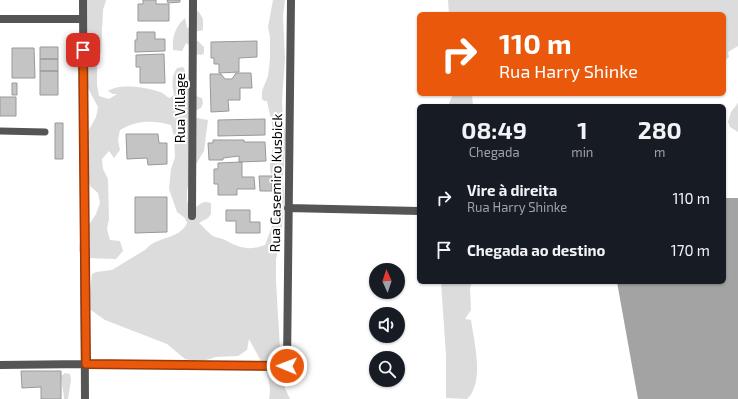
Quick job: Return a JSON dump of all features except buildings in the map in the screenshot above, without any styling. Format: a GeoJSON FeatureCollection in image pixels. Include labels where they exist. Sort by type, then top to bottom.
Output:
{"type":"FeatureCollection","features":[{"type":"Feature","properties":{"kind":"street"},"geometry":{"type":"LineString","coordinates":[[83,0],[85,399]]}},
{"type":"Feature","properties":{"kind":"street","name":"Rua Village"},"geometry":{"type":"LineString","coordinates":[[192,216],[193,0]]}},
{"type":"Feature","properties":{"kind":"street","name":"Rua Casemiro Kusbick"},"geometry":{"type":"LineString","coordinates":[[86,364],[287,366],[291,0]]}},
{"type":"Feature","properties":{"kind":"street"},"geometry":{"type":"LineString","coordinates":[[0,19],[83,19]]}},
{"type":"Feature","properties":{"kind":"street"},"geometry":{"type":"LineString","coordinates":[[288,208],[417,212]]}},
{"type":"Feature","properties":{"kind":"street"},"geometry":{"type":"LineString","coordinates":[[0,365],[86,364]]}},
{"type":"Feature","properties":{"kind":"lane"},"geometry":{"type":"LineString","coordinates":[[0,131],[46,132]]}},
{"type":"Feature","properties":{"kind":"shaded area"},"geometry":{"type":"Polygon","coordinates":[[[86,0],[106,0],[103,10],[101,53],[97,63],[97,85],[99,96],[109,99],[117,94],[113,94],[108,91],[126,86],[154,90],[170,98],[174,95],[172,81],[175,71],[177,68],[183,67],[191,90],[197,96],[202,98],[203,103],[201,108],[197,110],[194,115],[197,118],[208,120],[204,151],[192,171],[187,191],[187,201],[192,211],[205,202],[211,203],[211,214],[208,218],[199,223],[213,236],[224,239],[240,247],[254,248],[265,245],[273,224],[273,202],[277,190],[270,170],[270,159],[275,138],[267,101],[262,99],[262,91],[268,76],[270,37],[268,27],[273,0],[285,0],[283,16],[285,59],[282,100],[283,122],[286,135],[283,177],[284,198],[283,219],[276,260],[276,281],[284,386],[290,399],[269,399],[270,391],[267,376],[261,360],[249,339],[247,350],[238,356],[216,357],[194,361],[185,359],[167,344],[105,320],[88,308],[92,274],[112,270],[156,242],[179,232],[187,223],[185,218],[177,212],[169,189],[171,169],[175,157],[174,136],[171,125],[158,122],[133,124],[120,130],[118,140],[120,150],[114,158],[109,151],[102,159],[103,169],[108,179],[109,219],[107,229],[110,240],[120,241],[123,251],[116,259],[87,258],[79,251],[80,241],[96,214],[100,203],[98,193],[90,186],[87,176],[86,135],[96,117],[98,107],[78,70],[77,60],[82,50],[86,0]]]}},
{"type":"Feature","properties":{"kind":"shaded area"},"geometry":{"type":"Polygon","coordinates":[[[448,0],[738,0],[738,46],[728,52],[729,57],[726,59],[726,12],[449,12],[448,0]]]}},
{"type":"Feature","properties":{"kind":"shaded area"},"geometry":{"type":"Polygon","coordinates":[[[197,11],[203,19],[203,30],[194,32],[191,40],[198,41],[204,47],[204,53],[202,55],[194,54],[186,43],[182,51],[173,50],[173,41],[179,25],[185,18],[187,28],[190,27],[197,11]]]}},
{"type":"Feature","properties":{"kind":"shaded area"},"geometry":{"type":"Polygon","coordinates":[[[452,96],[472,96],[473,104],[449,104],[452,96]]]}},
{"type":"Feature","properties":{"kind":"shaded area"},"geometry":{"type":"Polygon","coordinates":[[[738,103],[738,132],[730,127],[728,122],[731,112],[738,103]]]}},
{"type":"Feature","properties":{"kind":"shaded area"},"geometry":{"type":"Polygon","coordinates":[[[726,198],[738,198],[738,399],[638,399],[617,284],[726,284],[726,198]]]}},
{"type":"Feature","properties":{"kind":"shaded area"},"geometry":{"type":"Polygon","coordinates":[[[441,284],[471,284],[470,288],[471,310],[465,319],[471,320],[476,350],[477,372],[476,383],[467,399],[446,398],[446,356],[441,284]]]}},
{"type":"Feature","properties":{"kind":"shaded area"},"geometry":{"type":"Polygon","coordinates":[[[65,373],[70,374],[71,380],[68,399],[64,399],[61,379],[61,376],[65,373]]]}},
{"type":"Feature","properties":{"kind":"route"},"geometry":{"type":"LineString","coordinates":[[83,50],[86,364],[287,366]]}}]}
